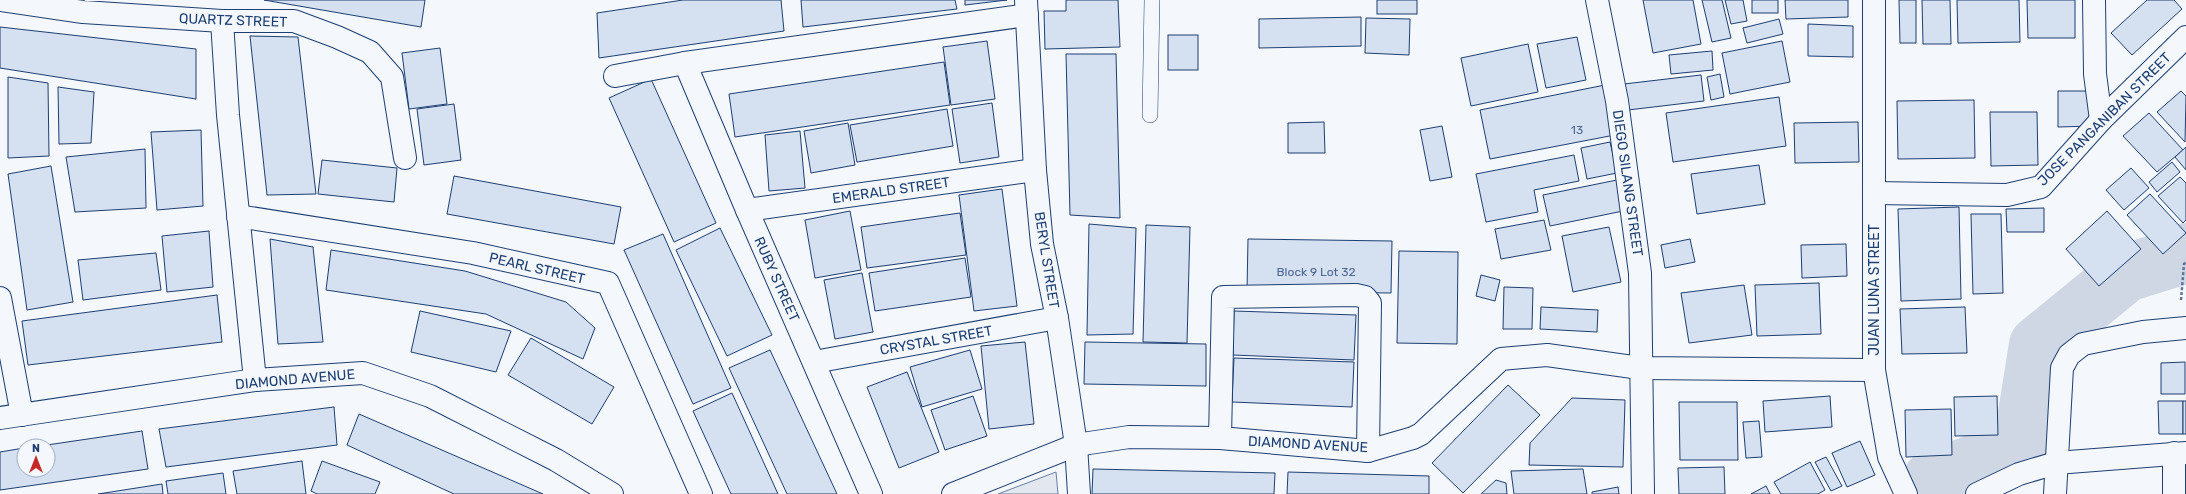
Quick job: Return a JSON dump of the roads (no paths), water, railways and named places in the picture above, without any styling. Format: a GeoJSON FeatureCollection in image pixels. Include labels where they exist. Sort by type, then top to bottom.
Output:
{"type":"FeatureCollection","features":[{"type":"Feature","properties":{"kind":"street","name":"QUARTZ STREET"},"geometry":{"type":"LineString","coordinates":[[0,0],[83,12],[222,21],[294,21],[337,37],[370,52],[392,77],[405,158]]}},
{"type":"Feature","properties":{"kind":"street","name":"DIEGO SILANG STREET"},"geometry":{"type":"LineString","coordinates":[[1597,0],[1617,101],[1640,273],[1640,368],[1643,494]]}},
{"type":"Feature","properties":{"kind":"street","name":"JUAN LUNA STREET"},"geometry":{"type":"LineString","coordinates":[[1640,368],[1874,370],[1874,0]]}},
{"type":"Feature","properties":{"kind":"street"},"geometry":{"type":"LineString","coordinates":[[2094,0],[2095,74],[2102,120]]}},
{"type":"Feature","properties":{"kind":"street"},"geometry":{"type":"LineString","coordinates":[[615,76],[685,63],[1026,8]]}},
{"type":"Feature","properties":{"kind":"street","name":"BERYL STREET"},"geometry":{"type":"LineString","coordinates":[[1026,8],[1035,170],[1042,244],[1057,318],[1076,445],[1080,494]]}},
{"type":"Feature","properties":{"kind":"street"},"geometry":{"type":"LineString","coordinates":[[222,21],[228,115],[255,380]]}},
{"type":"Feature","properties":{"kind":"street","name":"JOSE PANGANIBAN STREET"},"geometry":{"type":"LineString","coordinates":[[1874,193],[2007,195],[2041,187],[2102,120],[2186,37]]}},
{"type":"Feature","properties":{"kind":"street","name":"RUBY STREET"},"geometry":{"type":"LineString","coordinates":[[685,63],[747,210],[871,494]]}},
{"type":"Feature","properties":{"kind":"street","name":"EMERALD STREET"},"geometry":{"type":"LineString","coordinates":[[747,210],[1035,170]]}},
{"type":"Feature","properties":{"kind":"street","name":"PEARL STREET"},"geometry":{"type":"LineString","coordinates":[[238,216],[473,253],[608,284],[701,494]]}},
{"type":"Feature","properties":{"kind":"street"},"geometry":{"type":"LineString","coordinates":[[1220,438],[1223,298],[1356,295],[1365,298],[1370,303],[1368,451]]}},
{"type":"Feature","properties":{"kind":"street"},"geometry":{"type":"LineString","coordinates":[[0,298],[22,415]]}},
{"type":"Feature","properties":{"kind":"street","name":"CRYSTAL STREET"},"geometry":{"type":"LineString","coordinates":[[814,362],[1057,318]]}},
{"type":"Feature","properties":{"kind":"street"},"geometry":{"type":"LineString","coordinates":[[2055,494],[2062,368],[2069,355],[2083,344],[2143,332],[2183,328]]}},
{"type":"Feature","properties":{"kind":"street","name":"DIAMOND AVENUE"},"geometry":{"type":"LineString","coordinates":[[953,494],[1076,445],[1129,437],[1220,438],[1368,451],[1413,438],[1421,434],[1500,359],[1559,356],[1640,368]]}},
{"type":"Feature","properties":{"kind":"street"},"geometry":{"type":"LineString","coordinates":[[1874,370],[1889,457],[1906,494]]}},
{"type":"Feature","properties":{"kind":"street","name":"DIAMOND AVENUE"},"geometry":{"type":"LineString","coordinates":[[0,418],[255,380],[363,373],[430,396],[556,460],[612,494]]}},
{"type":"Feature","properties":{"kind":"street"},"geometry":{"type":"LineString","coordinates":[[1977,494],[2019,474],[2056,464],[2180,453],[2174,494]]}},
{"type":"Feature","properties":{"kind":"lane"},"geometry":{"type":"LineString","coordinates":[[1150,115],[1152,0]]}},
{"type":"Feature","properties":{"kind":"waterway"},"geometry":{"type":"LineString","coordinates":[[1931,480],[2022,445],[2038,345],[2126,273],[2181,256],[2186,252]]}}]}
